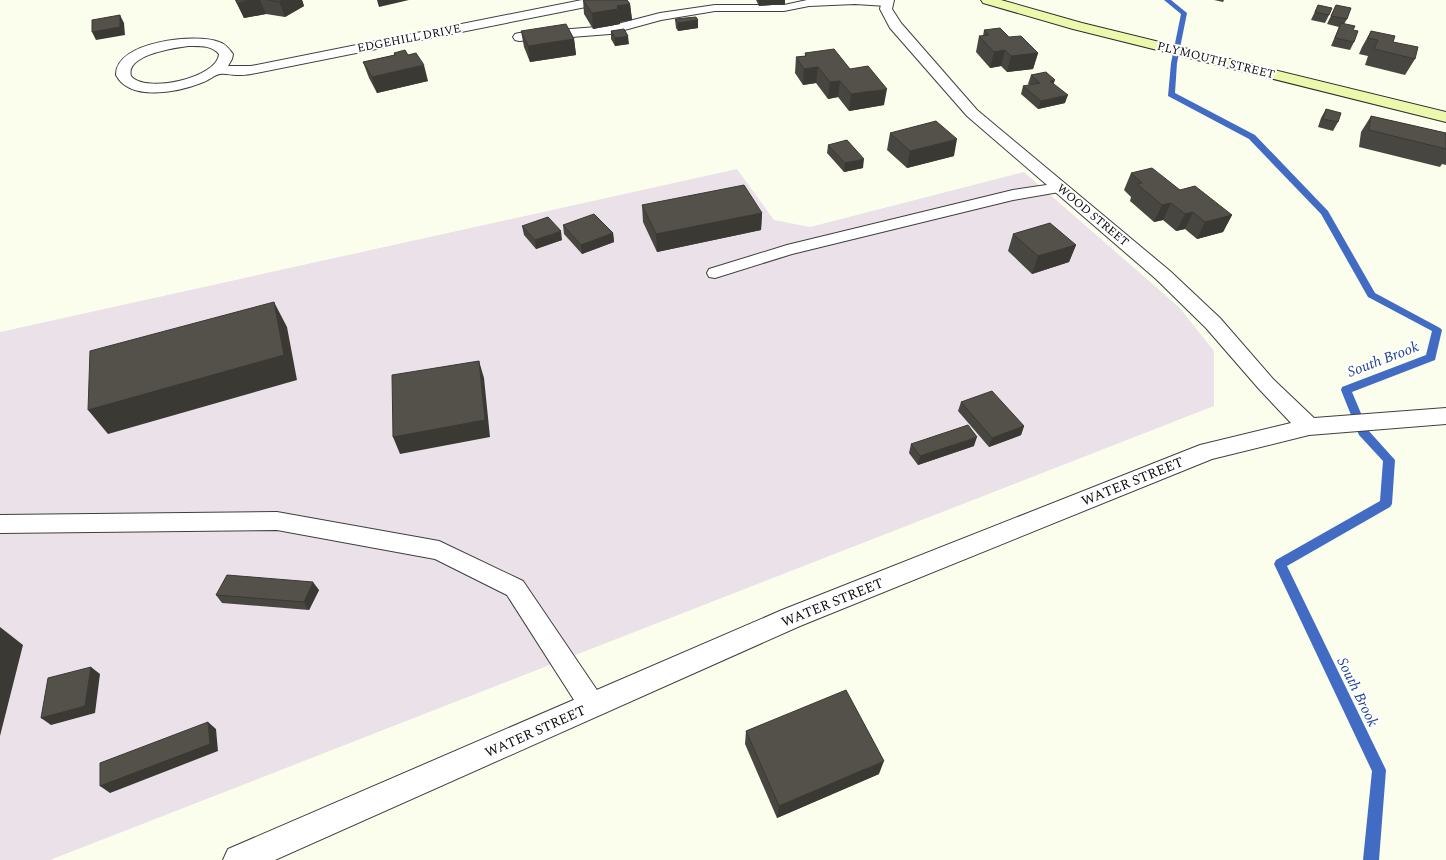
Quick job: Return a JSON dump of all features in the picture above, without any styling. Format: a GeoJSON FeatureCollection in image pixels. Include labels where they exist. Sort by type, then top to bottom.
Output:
{"type":"FeatureCollection","features":[{"type":"Feature","properties":{"kind":"main road","name":"PLYMOUTH STREET"},"geometry":{"type":"LineString","coordinates":[[987,0],[1078,26],[1446,117]]}},
{"type":"Feature","properties":{"kind":"street","name":"EDGEHILL DRIVE"},"geometry":{"type":"LineString","coordinates":[[218,69],[236,71],[250,70],[601,0]]}},
{"type":"Feature","properties":{"kind":"street","name":"WOOD STREET"},"geometry":{"type":"LineString","coordinates":[[888,1],[886,9],[889,17],[901,34],[972,113],[1163,275],[1212,323],[1266,384],[1309,427]]}},
{"type":"Feature","properties":{"kind":"street"},"geometry":{"type":"LineString","coordinates":[[188,42],[210,44],[224,51],[226,57],[218,69],[206,77],[189,83],[162,88],[137,86],[127,81],[123,75],[125,67],[128,63],[139,55],[162,46],[188,42]]}},
{"type":"Feature","properties":{"kind":"street","name":"WATER STREET"},"geometry":{"type":"LineString","coordinates":[[239,860],[791,618],[1208,451],[1309,427],[1446,416]]}},
{"type":"Feature","properties":{"kind":"lane"},"geometry":{"type":"LineString","coordinates":[[519,37],[610,30],[660,17],[715,8],[784,8],[808,3],[888,1]]}},
{"type":"Feature","properties":{"kind":"lane"},"geometry":{"type":"LineString","coordinates":[[716,273],[787,250],[1013,195],[1060,188]]}},
{"type":"Feature","properties":{"kind":"lane"},"geometry":{"type":"LineString","coordinates":[[0,524],[278,520],[439,550],[515,588],[592,705]]}},
{"type":"Feature","properties":{"kind":"shaded area"},"geometry":{"type":"Polygon","coordinates":[[[737,169],[774,220],[810,227],[1024,172],[1179,307],[1214,351],[1214,406],[50,860],[0,860],[0,332],[737,169]]]}},
{"type":"Feature","properties":{"kind":"building"},"geometry":{"type":"Polygon","coordinates":[[[236,0],[252,0],[237,3],[236,0]]]}},
{"type":"Feature","properties":{"kind":"building"},"geometry":{"type":"Polygon","coordinates":[[[268,0],[283,0],[279,2],[268,0]]]}},
{"type":"Feature","properties":{"kind":"building"},"geometry":{"type":"Polygon","coordinates":[[[583,0],[627,0],[630,4],[617,6],[618,9],[592,13],[583,0]]]}},
{"type":"Feature","properties":{"kind":"building"},"geometry":{"type":"Polygon","coordinates":[[[1318,5],[1332,8],[1329,15],[1315,12],[1318,5]]]}},
{"type":"Feature","properties":{"kind":"building"},"geometry":{"type":"Polygon","coordinates":[[[1336,5],[1351,8],[1347,19],[1331,16],[1336,5]]]}},
{"type":"Feature","properties":{"kind":"building"},"geometry":{"type":"Polygon","coordinates":[[[120,15],[120,27],[92,32],[92,20],[120,15]]]}},
{"type":"Feature","properties":{"kind":"building"},"geometry":{"type":"Polygon","coordinates":[[[696,17],[698,20],[678,23],[675,19],[696,17]]]}},
{"type":"Feature","properties":{"kind":"building"},"geometry":{"type":"Polygon","coordinates":[[[1341,23],[1355,26],[1353,30],[1358,31],[1354,42],[1335,38],[1341,23]]]}},
{"type":"Feature","properties":{"kind":"building"},"geometry":{"type":"Polygon","coordinates":[[[566,24],[574,39],[528,46],[521,31],[566,24]]]}},
{"type":"Feature","properties":{"kind":"building"},"geometry":{"type":"Polygon","coordinates":[[[1000,28],[1009,37],[1021,36],[1038,53],[1011,56],[1005,50],[994,52],[979,36],[989,35],[984,30],[1000,28]]]}},
{"type":"Feature","properties":{"kind":"building"},"geometry":{"type":"Polygon","coordinates":[[[624,29],[628,36],[615,38],[611,31],[624,29]]]}},
{"type":"Feature","properties":{"kind":"building"},"geometry":{"type":"Polygon","coordinates":[[[1371,31],[1395,36],[1393,42],[1418,47],[1415,59],[1374,49],[1378,40],[1368,38],[1371,31]]]}},
{"type":"Feature","properties":{"kind":"building"},"geometry":{"type":"Polygon","coordinates":[[[834,49],[850,69],[868,66],[887,89],[851,94],[840,81],[830,82],[818,67],[804,69],[796,57],[806,56],[805,53],[834,49]]]}},
{"type":"Feature","properties":{"kind":"building"},"geometry":{"type":"Polygon","coordinates":[[[405,50],[408,55],[416,53],[424,65],[372,77],[363,62],[395,55],[394,53],[405,50]]]}},
{"type":"Feature","properties":{"kind":"building"},"geometry":{"type":"Polygon","coordinates":[[[1046,72],[1055,80],[1050,81],[1068,95],[1041,101],[1023,86],[1040,83],[1031,75],[1046,72]]]}},
{"type":"Feature","properties":{"kind":"building"},"geometry":{"type":"Polygon","coordinates":[[[1326,109],[1341,113],[1338,122],[1323,119],[1326,109]]]}},
{"type":"Feature","properties":{"kind":"building"},"geometry":{"type":"Polygon","coordinates":[[[1371,116],[1446,133],[1446,149],[1369,130],[1371,116]]]}},
{"type":"Feature","properties":{"kind":"building"},"geometry":{"type":"Polygon","coordinates":[[[936,121],[957,139],[910,151],[890,133],[936,121]]]}},
{"type":"Feature","properties":{"kind":"building"},"geometry":{"type":"Polygon","coordinates":[[[847,140],[864,159],[845,163],[828,145],[847,140]]]}},
{"type":"Feature","properties":{"kind":"building"},"geometry":{"type":"Polygon","coordinates":[[[1152,168],[1180,190],[1195,186],[1232,215],[1205,222],[1193,212],[1185,214],[1171,203],[1162,205],[1137,184],[1142,183],[1131,173],[1152,168]]]}},
{"type":"Feature","properties":{"kind":"building"},"geometry":{"type":"Polygon","coordinates":[[[744,185],[762,213],[656,234],[642,205],[744,185]]]}},
{"type":"Feature","properties":{"kind":"building"},"geometry":{"type":"Polygon","coordinates":[[[594,214],[613,233],[581,245],[563,225],[594,214]]]}},
{"type":"Feature","properties":{"kind":"building"},"geometry":{"type":"Polygon","coordinates":[[[548,217],[561,231],[535,240],[522,226],[548,217]]]}},
{"type":"Feature","properties":{"kind":"building"},"geometry":{"type":"Polygon","coordinates":[[[1050,223],[1076,245],[1038,256],[1013,234],[1050,223]]]}},
{"type":"Feature","properties":{"kind":"building"},"geometry":{"type":"Polygon","coordinates":[[[274,302],[284,355],[88,410],[90,351],[274,302]]]}},
{"type":"Feature","properties":{"kind":"building"},"geometry":{"type":"Polygon","coordinates":[[[479,361],[485,420],[393,437],[392,375],[479,361]]]}},
{"type":"Feature","properties":{"kind":"building"},"geometry":{"type":"Polygon","coordinates":[[[992,391],[1024,426],[992,438],[961,402],[992,391]]]}},
{"type":"Feature","properties":{"kind":"building"},"geometry":{"type":"Polygon","coordinates":[[[968,425],[977,437],[920,456],[911,444],[968,425]]]}},
{"type":"Feature","properties":{"kind":"building"},"geometry":{"type":"Polygon","coordinates":[[[227,575],[313,582],[304,602],[216,595],[227,575]]]}},
{"type":"Feature","properties":{"kind":"building"},"geometry":{"type":"Polygon","coordinates":[[[91,667],[85,706],[41,718],[48,678],[91,667]]]}},
{"type":"Feature","properties":{"kind":"building"},"geometry":{"type":"Polygon","coordinates":[[[846,690],[884,761],[779,806],[746,731],[846,690]]]}},
{"type":"Feature","properties":{"kind":"building"},"geometry":{"type":"Polygon","coordinates":[[[208,722],[210,744],[100,786],[100,763],[208,722]]]}},
{"type":"Feature","properties":{"kind":"waterway","name":"South Brook"},"geometry":{"type":"LineString","coordinates":[[1167,0],[1184,13],[1174,63],[1171,94],[1252,137],[1325,213],[1371,295],[1437,330],[1431,357],[1346,390],[1363,432],[1389,460],[1386,504],[1280,564],[1379,770],[1371,860]]}}]}
